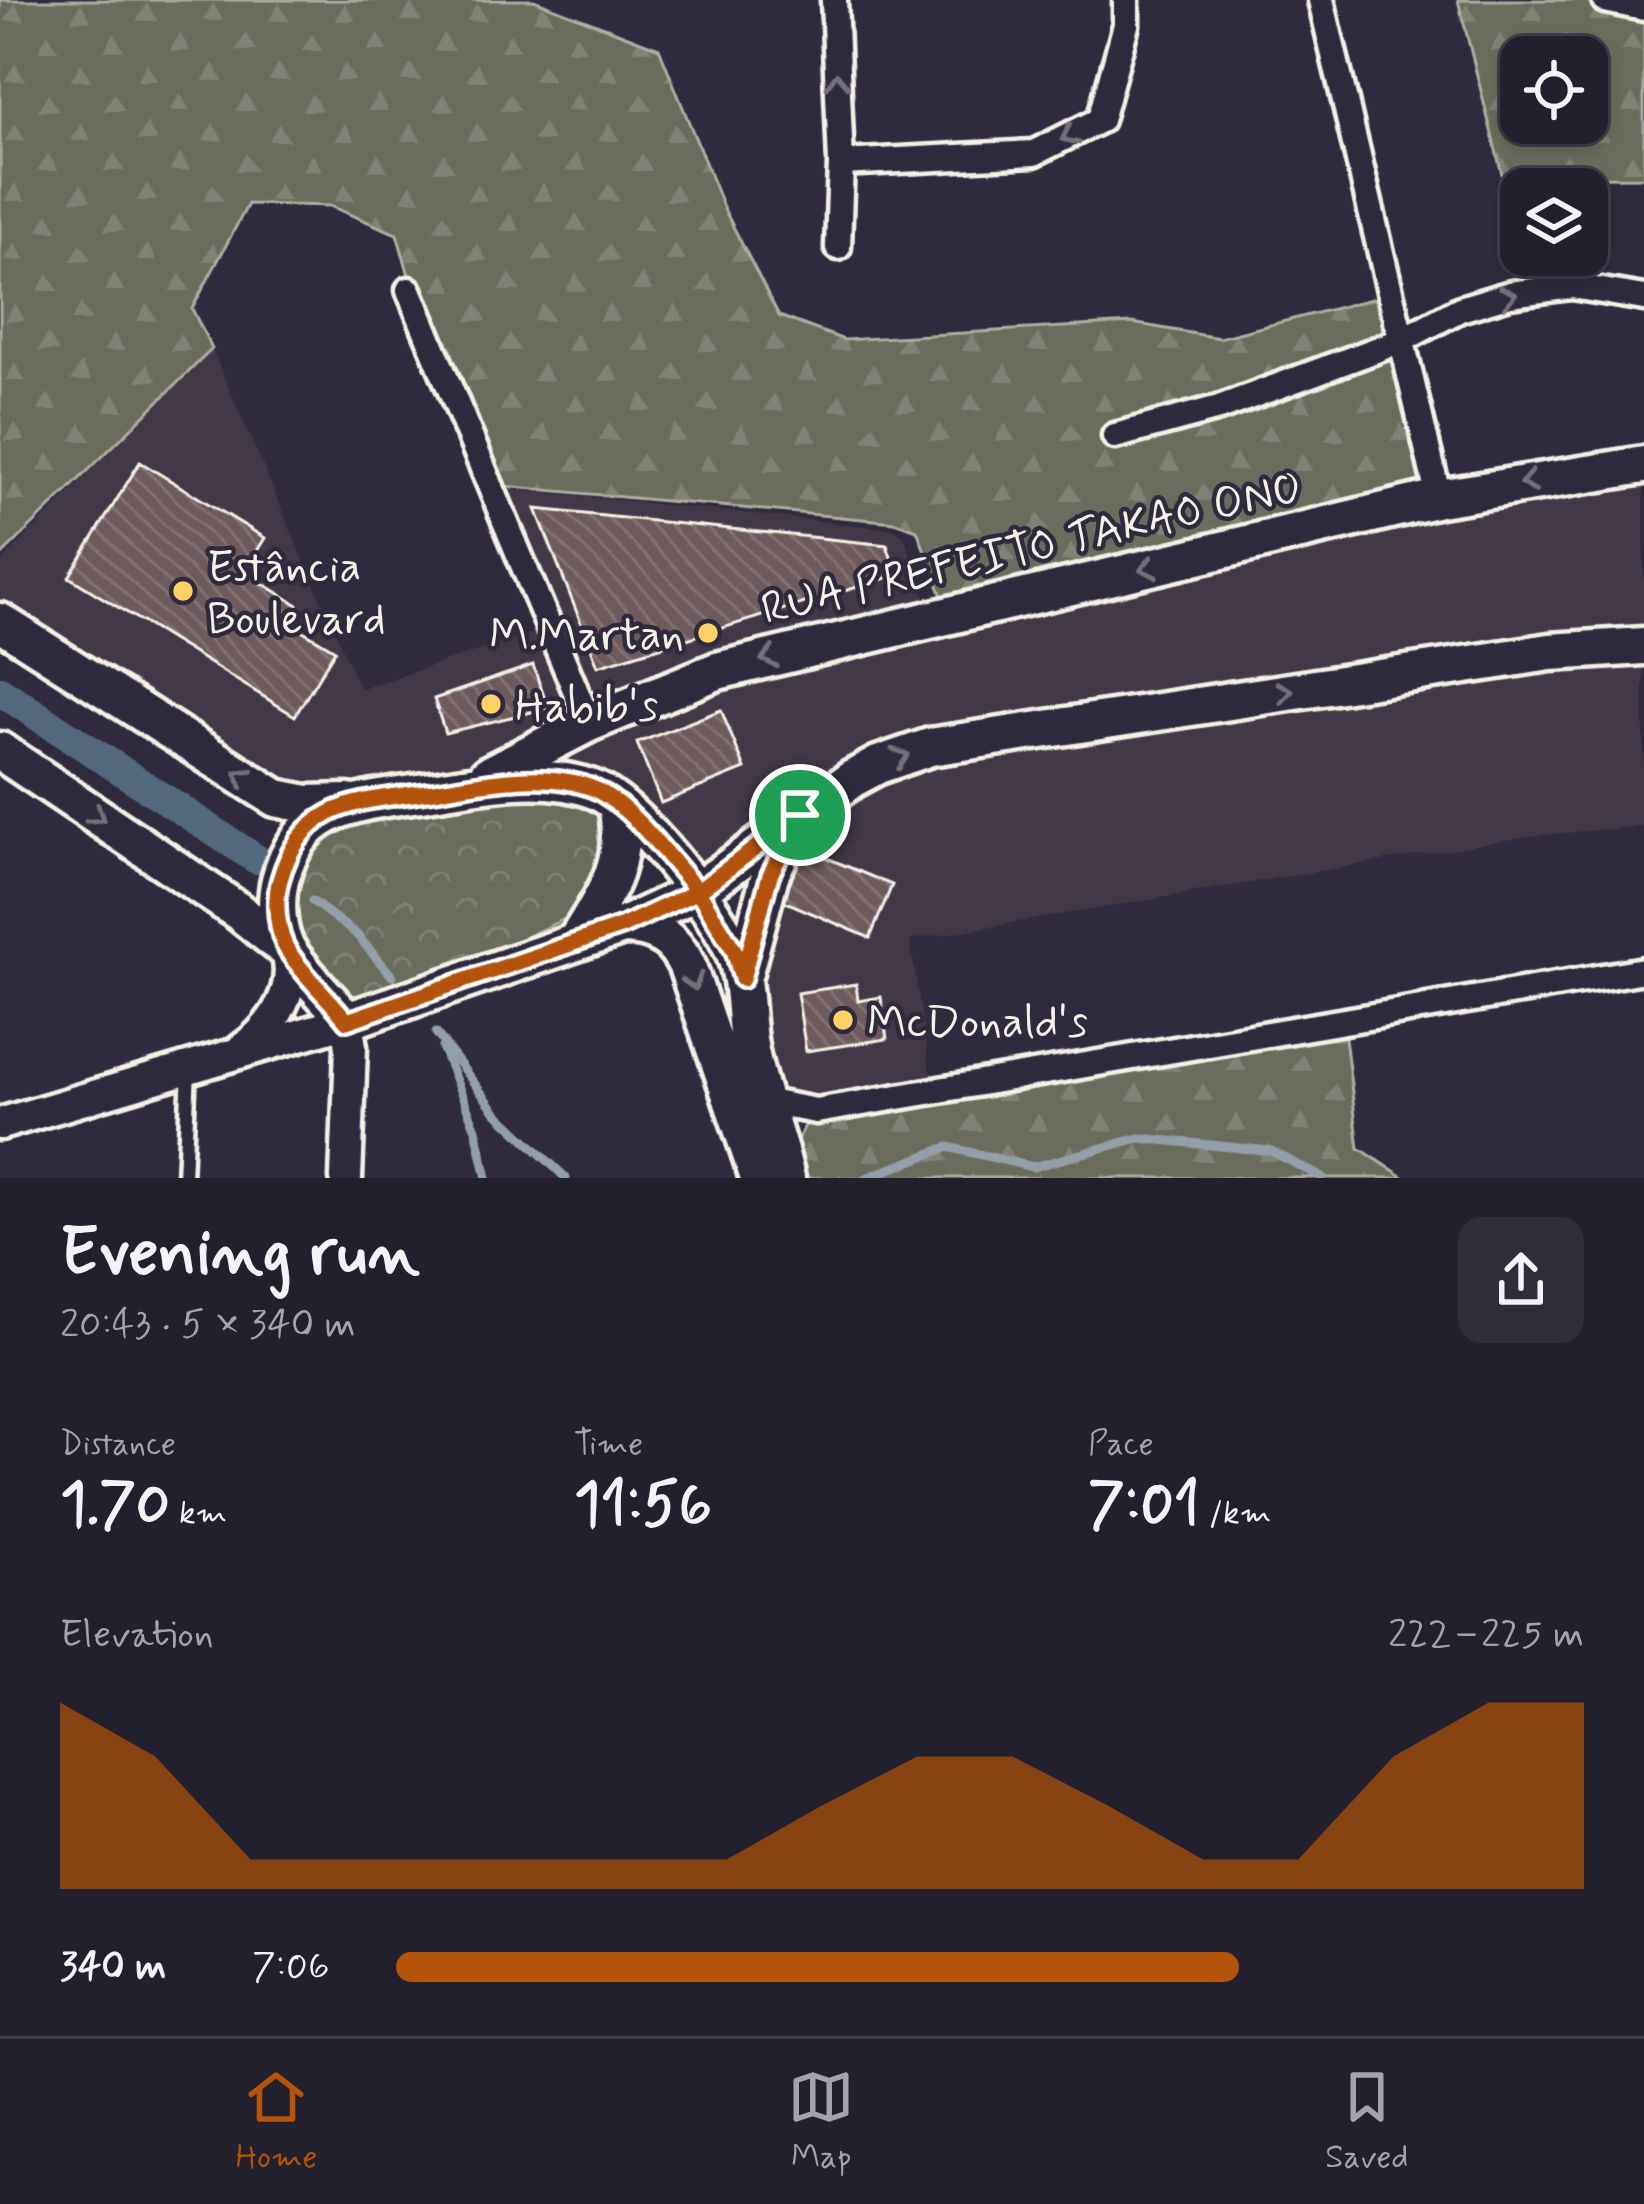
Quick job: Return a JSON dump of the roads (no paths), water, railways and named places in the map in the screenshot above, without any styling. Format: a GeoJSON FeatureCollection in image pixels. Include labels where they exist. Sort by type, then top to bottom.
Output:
{"type":"FeatureCollection","features":[{"type":"Feature","properties":{"kind":"main road","name":"RUA PREFEITO TAKAO ONO"},"geometry":{"type":"LineString","coordinates":[[461,786],[516,764],[590,723],[717,671],[1439,498],[1644,466]]}},
{"type":"Feature","properties":{"kind":"main road"},"geometry":{"type":"LineString","coordinates":[[0,622],[276,798],[307,804],[352,802],[529,781],[572,782],[600,792],[698,891],[734,950],[742,979],[748,1046],[775,1171]]}},
{"type":"Feature","properties":{"kind":"main road"},"geometry":{"type":"LineString","coordinates":[[0,751],[238,910],[286,949],[347,1021],[602,933],[698,891],[800,815],[878,765],[930,747],[1526,655],[1644,646]]}},
{"type":"Feature","properties":{"kind":"main road"},"geometry":{"type":"LineString","coordinates":[[286,949],[278,917],[278,889],[295,839],[322,817],[352,802]]}},
{"type":"Feature","properties":{"kind":"main road"},"geometry":{"type":"LineString","coordinates":[[602,933],[618,862],[617,805]]}},
{"type":"Feature","properties":{"kind":"main road"},"geometry":{"type":"LineString","coordinates":[[742,979],[770,875],[800,815]]}},
{"type":"Feature","properties":{"kind":"main road"},"geometry":{"type":"LineString","coordinates":[[602,933],[645,926],[680,949],[775,1171]]}},
{"type":"Feature","properties":{"kind":"street"},"geometry":{"type":"LineString","coordinates":[[834,0],[841,163],[838,247]]}},
{"type":"Feature","properties":{"kind":"street"},"geometry":{"type":"LineString","coordinates":[[841,163],[1034,153],[1100,120],[1126,25],[1126,0]]}},
{"type":"Feature","properties":{"kind":"street"},"geometry":{"type":"LineString","coordinates":[[1322,0],[1439,498]]}},
{"type":"Feature","properties":{"kind":"street"},"geometry":{"type":"LineString","coordinates":[[1605,0],[1644,8]]}},
{"type":"Feature","properties":{"kind":"street"},"geometry":{"type":"LineString","coordinates":[[1114,436],[1220,408],[1400,341],[1460,309],[1510,294],[1572,286],[1644,298]]}},
{"type":"Feature","properties":{"kind":"street"},"geometry":{"type":"LineString","coordinates":[[410,290],[590,723]]}},
{"type":"Feature","properties":{"kind":"street"},"geometry":{"type":"LineString","coordinates":[[225,1058],[246,1048],[278,1010],[292,967],[286,949]]}},
{"type":"Feature","properties":{"kind":"street"},"geometry":{"type":"LineString","coordinates":[[763,1101],[816,1111],[1644,970]]}},
{"type":"Feature","properties":{"kind":"street"},"geometry":{"type":"LineString","coordinates":[[0,1124],[347,1021],[351,1047],[346,1178]]}},
{"type":"Feature","properties":{"kind":"street"},"geometry":{"type":"LineString","coordinates":[[287,1040],[305,1043],[333,1064],[348,1109]]}},
{"type":"Feature","properties":{"kind":"street"},"geometry":{"type":"LineString","coordinates":[[775,1171],[802,1124],[816,1111]]}},
{"type":"Feature","properties":{"kind":"lane"},"geometry":{"type":"LineString","coordinates":[[184,1178],[189,1068]]}},
{"type":"Feature","properties":{"kind":"waterway"},"geometry":{"type":"LineString","coordinates":[[0,691],[256,859]]}},
{"type":"Feature","properties":{"kind":"waterway"},"geometry":{"type":"LineString","coordinates":[[312,901],[356,934],[392,976]]}},
{"type":"Feature","properties":{"kind":"waterway"},"geometry":{"type":"LineString","coordinates":[[436,1033],[496,1112],[566,1178]]}},
{"type":"Feature","properties":{"kind":"waterway"},"geometry":{"type":"LineString","coordinates":[[442,1047],[476,1129],[487,1178]]}},
{"type":"Feature","properties":{"kind":"waterway"},"geometry":{"type":"LineString","coordinates":[[866,1178],[948,1147],[1033,1167],[1139,1138],[1271,1151],[1323,1178]]}},
{"type":"Feature","properties":{"kind":"place","name":"Estância Boulevard"},"geometry":{"type":"Point","coordinates":[183,591]}},
{"type":"Feature","properties":{"kind":"place","name":"M.Martan"},"geometry":{"type":"Point","coordinates":[708,633]}},
{"type":"Feature","properties":{"kind":"place","name":"Habib's"},"geometry":{"type":"Point","coordinates":[491,704]}},
{"type":"Feature","properties":{"kind":"place","name":"McDonald's"},"geometry":{"type":"Point","coordinates":[843,1020]}}]}
